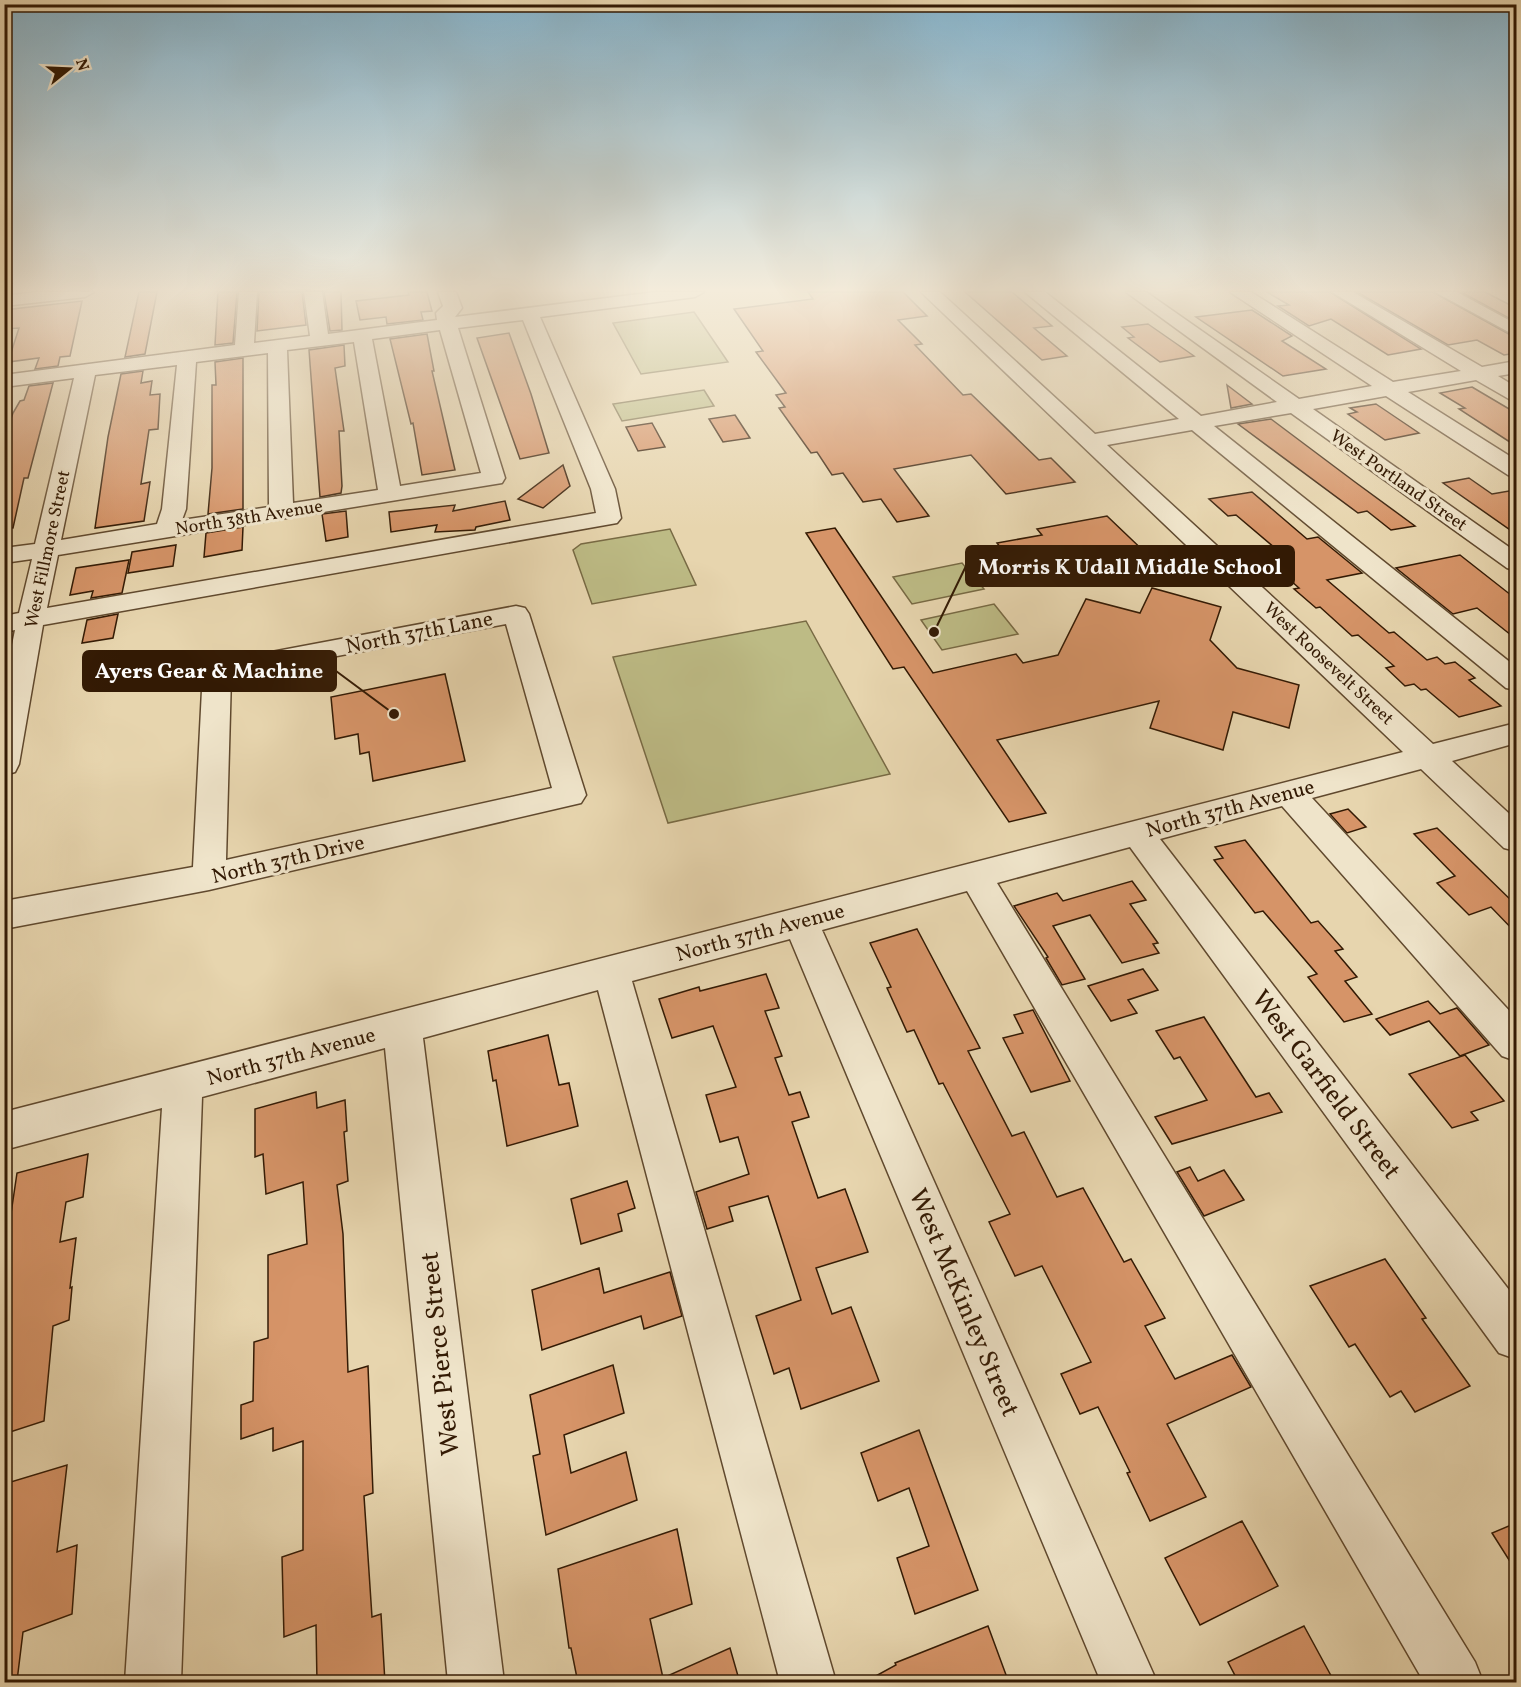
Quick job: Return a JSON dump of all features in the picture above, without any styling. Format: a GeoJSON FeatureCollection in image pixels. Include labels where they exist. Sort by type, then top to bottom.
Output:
{"type":"FeatureCollection","features":[{"type":"Feature","properties":{"kind":"street"},"geometry":{"type":"LineString","coordinates":[[4,381],[81,371]]}},
{"type":"Feature","properties":{"kind":"street","name":"West Fillmore Street"},"geometry":{"type":"LineString","coordinates":[[4,764],[31,620],[86,371]]}},
{"type":"Feature","properties":{"kind":"street"},"geometry":{"type":"LineString","coordinates":[[167,530],[174,509],[186,371]]}},
{"type":"Feature","properties":{"kind":"street"},"geometry":{"type":"LineString","coordinates":[[277,371],[280,512]]}},
{"type":"Feature","properties":{"kind":"street"},"geometry":{"type":"LineString","coordinates":[[368,371],[390,494]]}},
{"type":"Feature","properties":{"kind":"street","name":"North 38th Avenue"},"geometry":{"type":"LineString","coordinates":[[4,556],[494,478],[461,371]]}},
{"type":"Feature","properties":{"kind":"street"},"geometry":{"type":"LineString","coordinates":[[4,624],[609,518],[603,489],[553,371]]}},
{"type":"Feature","properties":{"kind":"street","name":"West Roosevelt Street"},"geometry":{"type":"LineString","coordinates":[[1016,371],[1516,839]]}},
{"type":"Feature","properties":{"kind":"street"},"geometry":{"type":"LineString","coordinates":[[1132,371],[1516,681]]}},
{"type":"Feature","properties":{"kind":"street","name":"West Portland Street"},"geometry":{"type":"LineString","coordinates":[[1246,371],[1516,563]]}},
{"type":"Feature","properties":{"kind":"street"},"geometry":{"type":"LineString","coordinates":[[1360,371],[1516,470]]}},
{"type":"Feature","properties":{"kind":"street"},"geometry":{"type":"LineString","coordinates":[[1473,371],[1516,395]]}},
{"type":"Feature","properties":{"kind":"street"},"geometry":{"type":"LineString","coordinates":[[1092,441],[1496,371]]}},
{"type":"Feature","properties":{"kind":"street","name":"North 37th Lane"},"geometry":{"type":"LineString","coordinates":[[209,877],[217,670],[516,614],[570,795]]}},
{"type":"Feature","properties":{"kind":"street","name":"North 37th Avenue"},"geometry":{"type":"LineString","coordinates":[[4,1131],[1516,733]]}},
{"type":"Feature","properties":{"kind":"street"},"geometry":{"type":"LineString","coordinates":[[1288,793],[1516,1044]]}},
{"type":"Feature","properties":{"kind":"street","name":"North 37th Drive"},"geometry":{"type":"LineString","coordinates":[[4,915],[209,877],[570,795]]}},
{"type":"Feature","properties":{"kind":"street","name":"West Garfield Street"},"geometry":{"type":"LineString","coordinates":[[1137,833],[1516,1336]]}},
{"type":"Feature","properties":{"kind":"street"},"geometry":{"type":"LineString","coordinates":[[975,875],[1455,1683]]}},
{"type":"Feature","properties":{"kind":"street","name":"West McKinley Street"},"geometry":{"type":"LineString","coordinates":[[800,921],[1130,1683]]}},
{"type":"Feature","properties":{"kind":"street"},"geometry":{"type":"LineString","coordinates":[[611,971],[637,1072],[766,1526],[808,1683]]}},
{"type":"Feature","properties":{"kind":"street","name":"West Pierce Street"},"geometry":{"type":"LineString","coordinates":[[402,1026],[476,1683]]}},
{"type":"Feature","properties":{"kind":"street"},"geometry":{"type":"LineString","coordinates":[[153,1683],[183,1084]]}},
{"type":"Feature","properties":{"kind":"shaded area"},"geometry":{"type":"Polygon","coordinates":[[[639,371],[665,371],[641,374],[639,371]]]}},
{"type":"Feature","properties":{"kind":"shaded area"},"geometry":{"type":"Polygon","coordinates":[[[704,390],[714,406],[622,421],[613,404],[704,390]]]}},
{"type":"Feature","properties":{"kind":"shaded area"},"geometry":{"type":"Polygon","coordinates":[[[670,529],[696,585],[592,604],[573,550],[581,544],[670,529]]]}},
{"type":"Feature","properties":{"kind":"shaded area"},"geometry":{"type":"Polygon","coordinates":[[[962,563],[984,589],[912,604],[893,577],[962,563]]]}},
{"type":"Feature","properties":{"kind":"shaded area"},"geometry":{"type":"Polygon","coordinates":[[[994,604],[1018,634],[942,650],[921,620],[994,604]]]}},
{"type":"Feature","properties":{"kind":"shaded area"},"geometry":{"type":"Polygon","coordinates":[[[806,621],[890,774],[668,823],[613,657],[806,621]]]}},
{"type":"Feature","properties":{"kind":"building"},"geometry":{"type":"Polygon","coordinates":[[[143,371],[141,383],[152,381],[150,395],[160,394],[158,429],[149,430],[141,484],[150,482],[144,521],[95,528],[108,437],[121,374],[143,371]]]}},
{"type":"Feature","properties":{"kind":"building"},"geometry":{"type":"Polygon","coordinates":[[[215,371],[243,371],[243,509],[208,514],[212,468],[212,385],[216,385],[215,371]]]}},
{"type":"Feature","properties":{"kind":"building"},"geometry":{"type":"Polygon","coordinates":[[[311,371],[335,371],[344,431],[339,431],[342,486],[341,493],[320,497],[311,371]]]}},
{"type":"Feature","properties":{"kind":"building"},"geometry":{"type":"Polygon","coordinates":[[[398,371],[434,371],[432,371],[455,470],[422,475],[413,423],[411,424],[398,371]]]}},
{"type":"Feature","properties":{"kind":"building"},"geometry":{"type":"Polygon","coordinates":[[[489,371],[523,371],[531,394],[549,453],[520,459],[489,371]]]}},
{"type":"Feature","properties":{"kind":"building"},"geometry":{"type":"Polygon","coordinates":[[[770,371],[940,371],[963,395],[971,394],[1039,460],[1051,458],[1075,482],[1006,494],[971,455],[894,469],[929,516],[897,522],[881,499],[863,502],[843,473],[832,475],[817,452],[811,453],[779,408],[785,407],[776,395],[786,393],[770,371]]]}},
{"type":"Feature","properties":{"kind":"building"},"geometry":{"type":"Polygon","coordinates":[[[1275,371],[1315,371],[1283,376],[1275,371]]]}},
{"type":"Feature","properties":{"kind":"building"},"geometry":{"type":"Polygon","coordinates":[[[53,383],[28,478],[24,478],[13,528],[4,527],[4,438],[13,413],[20,401],[24,400],[29,386],[53,383]]]}},
{"type":"Feature","properties":{"kind":"building"},"geometry":{"type":"Polygon","coordinates":[[[1227,385],[1252,404],[1231,408],[1227,385]]]}},
{"type":"Feature","properties":{"kind":"building"},"geometry":{"type":"Polygon","coordinates":[[[1472,387],[1516,413],[1516,446],[1459,409],[1465,408],[1440,393],[1472,387]]]}},
{"type":"Feature","properties":{"kind":"building"},"geometry":{"type":"Polygon","coordinates":[[[1376,404],[1419,433],[1385,440],[1348,414],[1357,412],[1350,408],[1376,404]]]}},
{"type":"Feature","properties":{"kind":"building"},"geometry":{"type":"Polygon","coordinates":[[[735,415],[750,438],[723,442],[709,419],[735,415]]]}},
{"type":"Feature","properties":{"kind":"building"},"geometry":{"type":"Polygon","coordinates":[[[1271,419],[1415,526],[1391,530],[1367,511],[1358,513],[1238,424],[1271,419]]]}},
{"type":"Feature","properties":{"kind":"building"},"geometry":{"type":"Polygon","coordinates":[[[652,423],[665,447],[638,451],[626,427],[652,423]]]}},
{"type":"Feature","properties":{"kind":"building"},"geometry":{"type":"Polygon","coordinates":[[[563,465],[570,486],[543,508],[518,499],[563,465]]]}},
{"type":"Feature","properties":{"kind":"building"},"geometry":{"type":"Polygon","coordinates":[[[1469,478],[1492,494],[1509,491],[1516,496],[1516,534],[1443,483],[1469,478]]]}},
{"type":"Feature","properties":{"kind":"building"},"geometry":{"type":"Polygon","coordinates":[[[1252,492],[1307,539],[1318,537],[1362,573],[1327,580],[1389,633],[1394,632],[1427,660],[1437,657],[1445,664],[1455,662],[1475,678],[1469,680],[1501,706],[1459,717],[1426,689],[1421,690],[1414,684],[1405,686],[1386,668],[1394,666],[1358,635],[1352,636],[1320,607],[1316,608],[1294,589],[1299,588],[1264,557],[1282,554],[1236,515],[1228,516],[1209,499],[1252,492]]]}},
{"type":"Feature","properties":{"kind":"building"},"geometry":{"type":"Polygon","coordinates":[[[505,501],[510,520],[476,527],[475,530],[435,532],[437,525],[391,532],[389,512],[455,505],[453,511],[505,501]]]}},
{"type":"Feature","properties":{"kind":"building"},"geometry":{"type":"Polygon","coordinates":[[[346,511],[348,537],[326,541],[322,514],[346,511]]]}},
{"type":"Feature","properties":{"kind":"building"},"geometry":{"type":"Polygon","coordinates":[[[1107,516],[1151,558],[1077,574],[1068,564],[1021,573],[997,543],[1042,535],[1037,529],[1107,516]]]}},
{"type":"Feature","properties":{"kind":"building"},"geometry":{"type":"Polygon","coordinates":[[[243,527],[242,550],[204,557],[206,533],[243,527]]]}},
{"type":"Feature","properties":{"kind":"building"},"geometry":{"type":"Polygon","coordinates":[[[835,528],[933,673],[1016,654],[1023,663],[1058,655],[1086,599],[1140,613],[1152,588],[1221,607],[1210,640],[1237,668],[1299,685],[1289,728],[1233,712],[1223,750],[1150,728],[1159,701],[997,740],[1046,813],[1009,822],[904,667],[893,669],[806,533],[835,528]]]}},
{"type":"Feature","properties":{"kind":"building"},"geometry":{"type":"Polygon","coordinates":[[[176,545],[173,566],[128,573],[132,552],[176,545]]]}},
{"type":"Feature","properties":{"kind":"building"},"geometry":{"type":"Polygon","coordinates":[[[1460,555],[1516,599],[1516,639],[1477,608],[1453,614],[1396,568],[1460,555]]]}},
{"type":"Feature","properties":{"kind":"building"},"geometry":{"type":"Polygon","coordinates":[[[129,560],[122,593],[91,598],[93,591],[70,595],[76,568],[129,560]]]}},
{"type":"Feature","properties":{"kind":"building"},"geometry":{"type":"Polygon","coordinates":[[[118,614],[113,638],[82,643],[87,620],[118,614]]]}},
{"type":"Feature","properties":{"kind":"building"},"geometry":{"type":"Polygon","coordinates":[[[445,674],[465,761],[373,781],[369,752],[360,754],[358,734],[335,739],[331,697],[445,674]]]}},
{"type":"Feature","properties":{"kind":"building"},"geometry":{"type":"Polygon","coordinates":[[[1348,809],[1366,827],[1347,833],[1330,814],[1348,809]]]}},
{"type":"Feature","properties":{"kind":"building"},"geometry":{"type":"Polygon","coordinates":[[[1437,828],[1516,905],[1516,933],[1491,907],[1469,915],[1437,883],[1455,876],[1414,834],[1437,828]]]}},
{"type":"Feature","properties":{"kind":"building"},"geometry":{"type":"Polygon","coordinates":[[[1245,840],[1311,923],[1318,921],[1343,949],[1335,951],[1357,977],[1345,981],[1372,1014],[1344,1022],[1308,977],[1317,974],[1263,911],[1255,913],[1214,860],[1223,858],[1215,847],[1245,840]]]}},
{"type":"Feature","properties":{"kind":"building"},"geometry":{"type":"Polygon","coordinates":[[[1132,881],[1146,900],[1130,904],[1158,943],[1153,944],[1159,953],[1122,963],[1090,915],[1053,926],[1085,979],[1062,985],[1046,958],[1048,957],[1014,906],[1057,893],[1063,901],[1132,881]]]}},
{"type":"Feature","properties":{"kind":"building"},"geometry":{"type":"Polygon","coordinates":[[[917,929],[980,1048],[968,1051],[1012,1136],[1024,1132],[1057,1197],[1083,1188],[1124,1262],[1131,1259],[1165,1318],[1145,1326],[1175,1379],[1232,1355],[1251,1387],[1167,1424],[1206,1497],[1150,1521],[1127,1473],[1130,1472],[1098,1407],[1080,1414],[1061,1374],[1091,1362],[1042,1266],[1015,1276],[989,1222],[1010,1214],[943,1083],[939,1084],[914,1030],[907,1032],[887,988],[891,987],[870,943],[917,929]]]}},
{"type":"Feature","properties":{"kind":"building"},"geometry":{"type":"Polygon","coordinates":[[[1143,969],[1158,990],[1128,1000],[1137,1013],[1111,1021],[1088,986],[1143,969]]]}},
{"type":"Feature","properties":{"kind":"building"},"geometry":{"type":"Polygon","coordinates":[[[766,974],[779,1008],[765,1011],[782,1056],[775,1058],[789,1095],[800,1092],[809,1117],[792,1122],[818,1198],[845,1189],[868,1252],[816,1268],[832,1314],[851,1307],[879,1381],[801,1409],[789,1368],[774,1374],[756,1316],[801,1300],[768,1196],[729,1207],[733,1221],[707,1229],[696,1192],[749,1174],[738,1137],[720,1142],[706,1095],[736,1087],[713,1026],[672,1038],[659,999],[699,987],[700,991],[766,974]]]}},
{"type":"Feature","properties":{"kind":"building"},"geometry":{"type":"Polygon","coordinates":[[[1428,1001],[1440,1014],[1457,1008],[1489,1045],[1460,1056],[1429,1021],[1390,1035],[1376,1019],[1428,1001]]]}},
{"type":"Feature","properties":{"kind":"building"},"geometry":{"type":"Polygon","coordinates":[[[1033,1010],[1070,1081],[1031,1092],[1003,1038],[1023,1033],[1014,1015],[1033,1010]]]}},
{"type":"Feature","properties":{"kind":"building"},"geometry":{"type":"Polygon","coordinates":[[[1204,1017],[1256,1097],[1269,1093],[1282,1112],[1172,1144],[1155,1117],[1207,1100],[1180,1057],[1174,1059],[1156,1031],[1204,1017]]]}},
{"type":"Feature","properties":{"kind":"building"},"geometry":{"type":"Polygon","coordinates":[[[548,1035],[559,1085],[569,1083],[578,1126],[507,1146],[496,1080],[493,1081],[488,1051],[548,1035]]]}},
{"type":"Feature","properties":{"kind":"building"},"geometry":{"type":"Polygon","coordinates":[[[1465,1055],[1504,1101],[1471,1112],[1478,1120],[1452,1128],[1409,1074],[1465,1055]]]}},
{"type":"Feature","properties":{"kind":"building"},"geometry":{"type":"Polygon","coordinates":[[[316,1092],[317,1108],[345,1100],[347,1131],[344,1132],[348,1181],[337,1185],[343,1234],[348,1372],[368,1366],[373,1493],[364,1496],[372,1617],[381,1614],[385,1683],[317,1683],[316,1625],[284,1637],[282,1557],[303,1550],[303,1441],[273,1451],[273,1428],[241,1439],[241,1405],[253,1401],[254,1342],[268,1338],[268,1255],[307,1244],[303,1182],[266,1194],[263,1154],[255,1157],[255,1109],[316,1092]]]}},
{"type":"Feature","properties":{"kind":"building"},"geometry":{"type":"Polygon","coordinates":[[[88,1154],[83,1197],[66,1202],[60,1242],[76,1238],[69,1320],[53,1326],[44,1421],[4,1434],[4,1261],[17,1173],[88,1154]]]}},
{"type":"Feature","properties":{"kind":"building"},"geometry":{"type":"Polygon","coordinates":[[[1190,1167],[1198,1181],[1224,1170],[1244,1200],[1204,1216],[1177,1172],[1190,1167]]]}},
{"type":"Feature","properties":{"kind":"building"},"geometry":{"type":"Polygon","coordinates":[[[627,1181],[635,1208],[618,1214],[622,1231],[581,1244],[571,1199],[627,1181]]]}},
{"type":"Feature","properties":{"kind":"building"},"geometry":{"type":"Polygon","coordinates":[[[1385,1259],[1426,1318],[1422,1319],[1470,1386],[1415,1412],[1401,1391],[1390,1397],[1355,1344],[1349,1347],[1310,1286],[1385,1259]]]}},
{"type":"Feature","properties":{"kind":"building"},"geometry":{"type":"Polygon","coordinates":[[[599,1268],[604,1293],[670,1272],[682,1316],[644,1329],[641,1316],[542,1350],[532,1290],[599,1268]]]}},
{"type":"Feature","properties":{"kind":"building"},"geometry":{"type":"Polygon","coordinates":[[[613,1365],[624,1413],[564,1435],[571,1473],[626,1452],[637,1500],[546,1535],[533,1456],[540,1454],[530,1395],[613,1365]]]}},
{"type":"Feature","properties":{"kind":"building"},"geometry":{"type":"Polygon","coordinates":[[[919,1430],[978,1590],[915,1614],[897,1558],[929,1546],[909,1488],[878,1501],[861,1453],[919,1430]]]}},
{"type":"Feature","properties":{"kind":"building"},"geometry":{"type":"Polygon","coordinates":[[[67,1465],[57,1552],[77,1545],[72,1614],[23,1632],[17,1681],[4,1680],[4,1484],[67,1465]]]}},
{"type":"Feature","properties":{"kind":"building"},"geometry":{"type":"Polygon","coordinates":[[[1242,1521],[1278,1586],[1200,1625],[1165,1558],[1242,1521]]]}},
{"type":"Feature","properties":{"kind":"building"},"geometry":{"type":"Polygon","coordinates":[[[1516,1523],[1516,1571],[1492,1533],[1516,1523]]]}},
{"type":"Feature","properties":{"kind":"building"},"geometry":{"type":"Polygon","coordinates":[[[677,1529],[692,1604],[650,1619],[663,1678],[730,1648],[740,1683],[578,1683],[571,1648],[569,1648],[558,1569],[677,1529]]]}},
{"type":"Feature","properties":{"kind":"building"},"geometry":{"type":"Polygon","coordinates":[[[988,1626],[1009,1683],[863,1683],[896,1665],[895,1663],[988,1626]]]}},
{"type":"Feature","properties":{"kind":"building"},"geometry":{"type":"Polygon","coordinates":[[[1304,1626],[1335,1683],[1239,1683],[1228,1662],[1304,1626]]]}},
{"type":"Feature","properties":{"kind":"place","name":"Morris K Udall Middle School"},"geometry":{"type":"Point","coordinates":[934,632]}},
{"type":"Feature","properties":{"kind":"place","name":"Ayers Gear & Machine"},"geometry":{"type":"Point","coordinates":[394,714]}}]}
